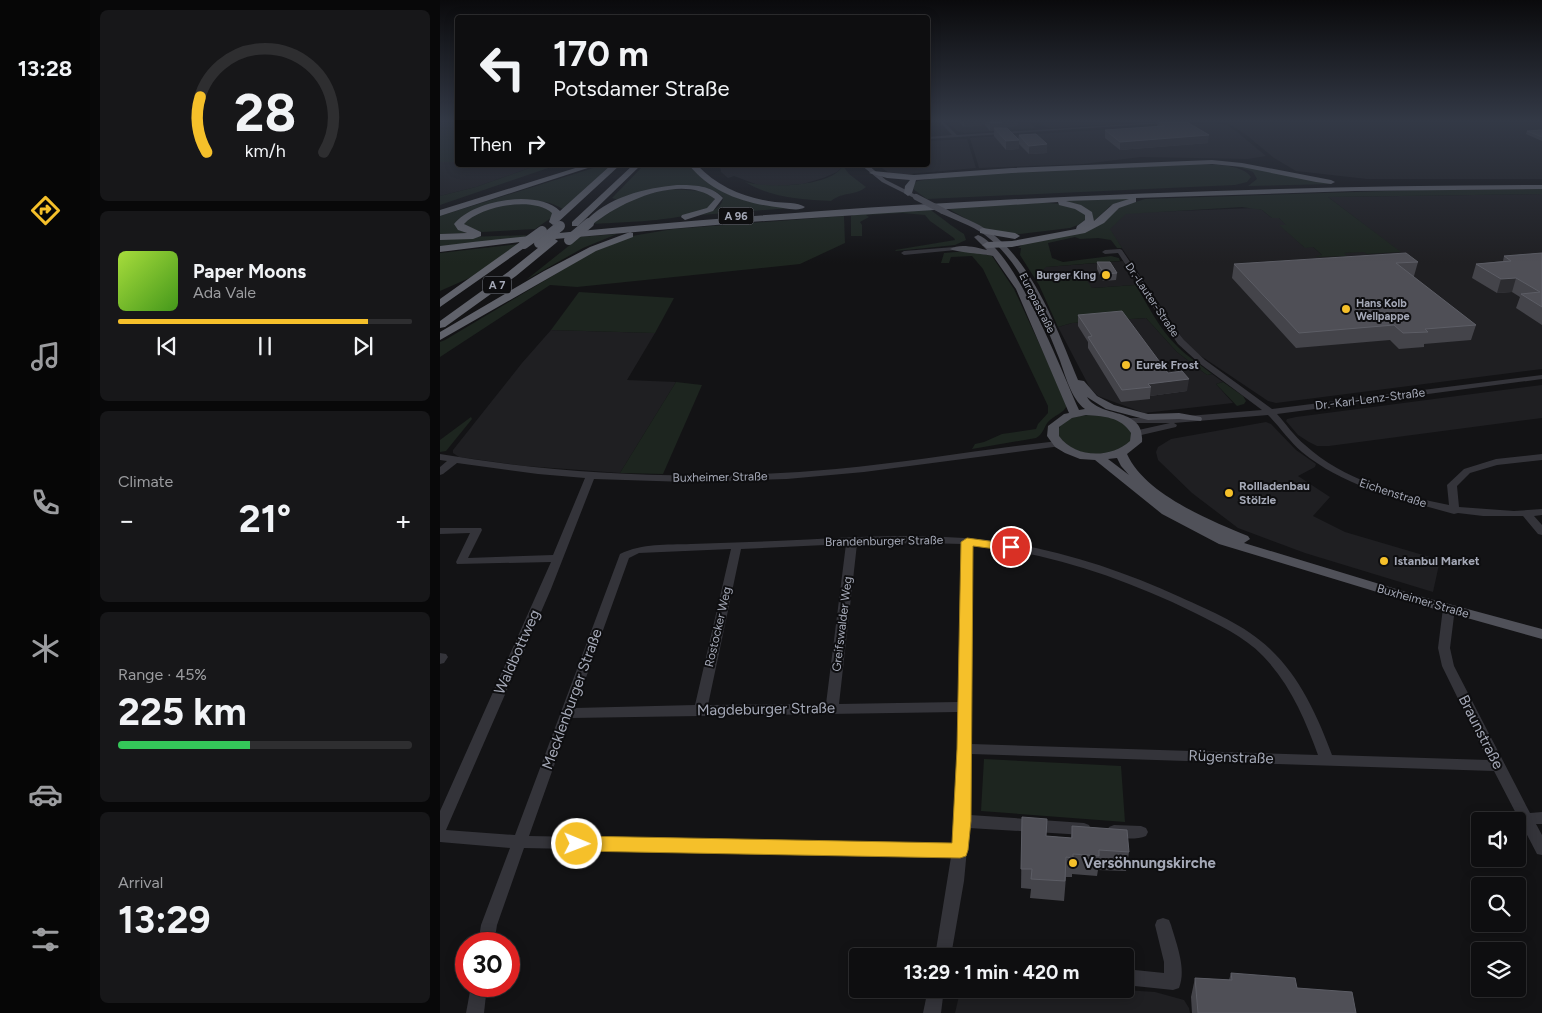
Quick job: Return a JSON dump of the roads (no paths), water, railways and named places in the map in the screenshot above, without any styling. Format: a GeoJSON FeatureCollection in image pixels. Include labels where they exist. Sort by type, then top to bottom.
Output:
{"type":"FeatureCollection","features":[{"type":"Feature","properties":{"kind":"highway"},"geometry":{"type":"LineString","coordinates":[[440,208],[553,169]]}},
{"type":"Feature","properties":{"kind":"highway"},"geometry":{"type":"LineString","coordinates":[[440,213],[580,169]]}},
{"type":"Feature","properties":{"kind":"highway"},"geometry":{"type":"LineString","coordinates":[[440,292],[479,275],[500,263],[547,227],[558,223],[612,169]]}},
{"type":"Feature","properties":{"kind":"highway","name":"A 7"},"geometry":{"type":"LineString","coordinates":[[440,315],[539,243],[558,223],[621,169]]}},
{"type":"Feature","properties":{"kind":"highway","name":"A 7"},"geometry":{"type":"LineString","coordinates":[[440,326],[512,274],[574,224],[633,169]]}},
{"type":"Feature","properties":{"kind":"highway"},"geometry":{"type":"LineString","coordinates":[[698,169],[710,181],[742,198],[785,206],[829,210]]}},
{"type":"Feature","properties":{"kind":"highway"},"geometry":{"type":"LineString","coordinates":[[873,173],[893,178],[914,180],[960,173],[1045,169]]}},
{"type":"Feature","properties":{"kind":"highway","name":"A 96"},"geometry":{"type":"LineString","coordinates":[[891,184],[973,174],[1076,169]]}},
{"type":"Feature","properties":{"kind":"highway","name":"A 96"},"geometry":{"type":"LineString","coordinates":[[1214,189],[1251,181],[1252,173],[1241,169]]}},
{"type":"Feature","properties":{"kind":"highway"},"geometry":{"type":"LineString","coordinates":[[1264,169],[1327,182],[1413,184]]}},
{"type":"Feature","properties":{"kind":"highway"},"geometry":{"type":"LineString","coordinates":[[912,195],[909,186],[914,180]]}},
{"type":"Feature","properties":{"kind":"highway","name":"A 96"},"geometry":{"type":"LineString","coordinates":[[861,209],[1214,189],[1413,184],[1542,185]]}},
{"type":"Feature","properties":{"kind":"highway","name":"A 96"},"geometry":{"type":"LineString","coordinates":[[440,237],[485,236],[829,210],[1164,194],[1542,185]]}},
{"type":"Feature","properties":{"kind":"highway","name":"A 96"},"geometry":{"type":"LineString","coordinates":[[458,326],[610,207],[626,199],[659,189],[679,187],[702,189],[719,198],[714,207],[704,212],[643,224]]}},
{"type":"Feature","properties":{"kind":"highway","name":"A 96"},"geometry":{"type":"LineString","coordinates":[[991,243],[1082,231],[1098,223],[1113,208],[1121,204],[1164,194]]}},
{"type":"Feature","properties":{"kind":"highway"},"geometry":{"type":"LineString","coordinates":[[983,231],[1022,240],[1077,229],[1087,224],[1091,218],[1086,211],[1073,206],[1026,201]]}},
{"type":"Feature","properties":{"kind":"highway"},"geometry":{"type":"LineString","coordinates":[[485,236],[464,230],[460,226],[461,221],[468,214],[482,209],[522,202],[537,202],[552,206],[557,212],[558,223]]}},
{"type":"Feature","properties":{"kind":"highway","name":"A 96"},"geometry":{"type":"LineString","coordinates":[[440,249],[829,210]]}},
{"type":"Feature","properties":{"kind":"highway"},"geometry":{"type":"LineString","coordinates":[[440,337],[548,273],[611,241],[643,231],[708,222]]}},
{"type":"Feature","properties":{"kind":"highway"},"geometry":{"type":"LineString","coordinates":[[1010,256],[1022,240]]}},
{"type":"Feature","properties":{"kind":"highway","name":"A 7"},"geometry":{"type":"LineString","coordinates":[[440,304],[500,263]]}},
{"type":"Feature","properties":{"kind":"main road","name":"Europastraße"},"geometry":{"type":"LineString","coordinates":[[869,169],[891,184],[983,231],[1020,289],[1075,414]]}},
{"type":"Feature","properties":{"kind":"main road","name":"Europastraße"},"geometry":{"type":"LineString","coordinates":[[951,215],[952,219],[1010,256],[1027,281],[1086,405],[1097,412]]}},
{"type":"Feature","properties":{"kind":"main road"},"geometry":{"type":"LineString","coordinates":[[966,244],[970,239],[969,234],[971,231]]}},
{"type":"Feature","properties":{"kind":"main road"},"geometry":{"type":"LineString","coordinates":[[954,249],[966,244],[991,243]]}},
{"type":"Feature","properties":{"kind":"main road"},"geometry":{"type":"LineString","coordinates":[[954,249],[991,243]]}},
{"type":"Feature","properties":{"kind":"main road"},"geometry":{"type":"LineString","coordinates":[[954,249],[978,250],[996,254]]}},
{"type":"Feature","properties":{"kind":"main road"},"geometry":{"type":"LineString","coordinates":[[1070,373],[1093,398],[1110,407],[1148,417],[1179,416],[1197,419]]}},
{"type":"Feature","properties":{"kind":"main road"},"geometry":{"type":"LineString","coordinates":[[1097,412],[1126,420],[1137,433],[1133,446],[1121,453],[1098,456],[1079,454],[1055,440],[1052,431],[1057,422],[1075,414],[1097,412]]}},
{"type":"Feature","properties":{"kind":"main road","name":"Buxheimer Straße"},"geometry":{"type":"LineString","coordinates":[[1121,453],[1122,461],[1143,482],[1197,519],[1305,566]]}},
{"type":"Feature","properties":{"kind":"main road","name":"Buxheimer Straße"},"geometry":{"type":"LineString","coordinates":[[1098,456],[1149,499],[1187,522],[1224,541],[1542,634]]}},
{"type":"Feature","properties":{"kind":"street"},"geometry":{"type":"LineString","coordinates":[[904,252],[954,249]]}},
{"type":"Feature","properties":{"kind":"street","name":"Dr.-Lauter-Straße"},"geometry":{"type":"LineString","coordinates":[[1105,252],[1120,251],[1180,342],[1203,362],[1269,412]]}},
{"type":"Feature","properties":{"kind":"street","name":"Dr.-Karl-Lenz-Straße"},"geometry":{"type":"LineString","coordinates":[[1126,420],[1197,419],[1269,412],[1542,377]]}},
{"type":"Feature","properties":{"kind":"street","name":"Eichenstraße"},"geometry":{"type":"LineString","coordinates":[[1269,412],[1305,450],[1358,483],[1454,511],[1527,514],[1542,512]]}},
{"type":"Feature","properties":{"kind":"street","name":"Dr.-Karl-Lenz-Straße"},"geometry":{"type":"LineString","coordinates":[[1137,433],[1187,423],[1197,419]]}},
{"type":"Feature","properties":{"kind":"street","name":"Buxheimer Straße"},"geometry":{"type":"LineString","coordinates":[[440,457],[529,470],[591,475],[670,478],[779,476],[857,470],[1000,450],[1055,440]]}},
{"type":"Feature","properties":{"kind":"street"},"geometry":{"type":"LineString","coordinates":[[1454,511],[1452,485],[1466,471],[1496,462],[1542,457]]}},
{"type":"Feature","properties":{"kind":"street"},"geometry":{"type":"LineString","coordinates":[[440,472],[455,459]]}},
{"type":"Feature","properties":{"kind":"street","name":"Waldbottweg"},"geometry":{"type":"LineString","coordinates":[[440,827],[591,475]]}},
{"type":"Feature","properties":{"kind":"street"},"geometry":{"type":"LineString","coordinates":[[1527,514],[1542,532]]}},
{"type":"Feature","properties":{"kind":"street"},"geometry":{"type":"LineString","coordinates":[[440,531],[477,530],[461,562],[557,558]]}},
{"type":"Feature","properties":{"kind":"street","name":"Brandenburger Straße"},"geometry":{"type":"LineString","coordinates":[[624,556],[637,550],[738,545],[852,541],[967,542],[1033,552],[1091,567],[1173,597],[1226,625],[1265,651],[1298,693],[1326,760]]}},
{"type":"Feature","properties":{"kind":"street","name":"Greifswalder Weg"},"geometry":{"type":"LineString","coordinates":[[832,708],[852,541]]}},
{"type":"Feature","properties":{"kind":"street"},"geometry":{"type":"LineString","coordinates":[[944,948],[956,881],[963,821],[967,542]]}},
{"type":"Feature","properties":{"kind":"street","name":"Rostocker Weg"},"geometry":{"type":"LineString","coordinates":[[700,710],[738,545]]}},
{"type":"Feature","properties":{"kind":"street","name":"Mecklenburger Straße"},"geometry":{"type":"LineString","coordinates":[[488,932],[624,556]]}},
{"type":"Feature","properties":{"kind":"street","name":"Braunstraße"},"geometry":{"type":"LineString","coordinates":[[1449,608],[1444,638],[1445,657],[1452,675],[1522,812]]}},
{"type":"Feature","properties":{"kind":"street","name":"Magdeburger Straße"},"geometry":{"type":"LineString","coordinates":[[568,714],[700,710],[965,707]]}},
{"type":"Feature","properties":{"kind":"street","name":"Rügenstraße"},"geometry":{"type":"LineString","coordinates":[[965,749],[1498,766]]}},
{"type":"Feature","properties":{"kind":"street"},"geometry":{"type":"LineString","coordinates":[[1526,819],[1542,818]]}},
{"type":"Feature","properties":{"kind":"street","name":"Braunstraße"},"geometry":{"type":"LineString","coordinates":[[1526,819],[1542,850]]}},
{"type":"Feature","properties":{"kind":"street"},"geometry":{"type":"LineString","coordinates":[[963,821],[1140,832]]}},
{"type":"Feature","properties":{"kind":"street"},"geometry":{"type":"LineString","coordinates":[[440,836],[520,842],[960,850]]}},
{"type":"Feature","properties":{"kind":"street"},"geometry":{"type":"LineString","coordinates":[[1134,979],[1173,982],[1172,962],[1163,925]]}},
{"type":"Feature","properties":{"kind":"street"},"geometry":{"type":"LineString","coordinates":[[475,1013],[477,997]]}},
{"type":"Feature","properties":{"kind":"street"},"geometry":{"type":"LineString","coordinates":[[932,1013],[934,998]]}},
{"type":"Feature","properties":{"kind":"place","name":"Burger King"},"geometry":{"type":"Point","coordinates":[1106,275]}},
{"type":"Feature","properties":{"kind":"place","name":"Hans Kolb Wellpappe"},"geometry":{"type":"Point","coordinates":[1346,309]}},
{"type":"Feature","properties":{"kind":"place","name":"Eurek Frost"},"geometry":{"type":"Point","coordinates":[1126,365]}},
{"type":"Feature","properties":{"kind":"place","name":"Rollladenbau Stölzle"},"geometry":{"type":"Point","coordinates":[1229,493]}},
{"type":"Feature","properties":{"kind":"place","name":"Istanbul Market"},"geometry":{"type":"Point","coordinates":[1384,561]}},
{"type":"Feature","properties":{"kind":"place","name":"Versöhnungskirche"},"geometry":{"type":"Point","coordinates":[1073,863]}}]}
